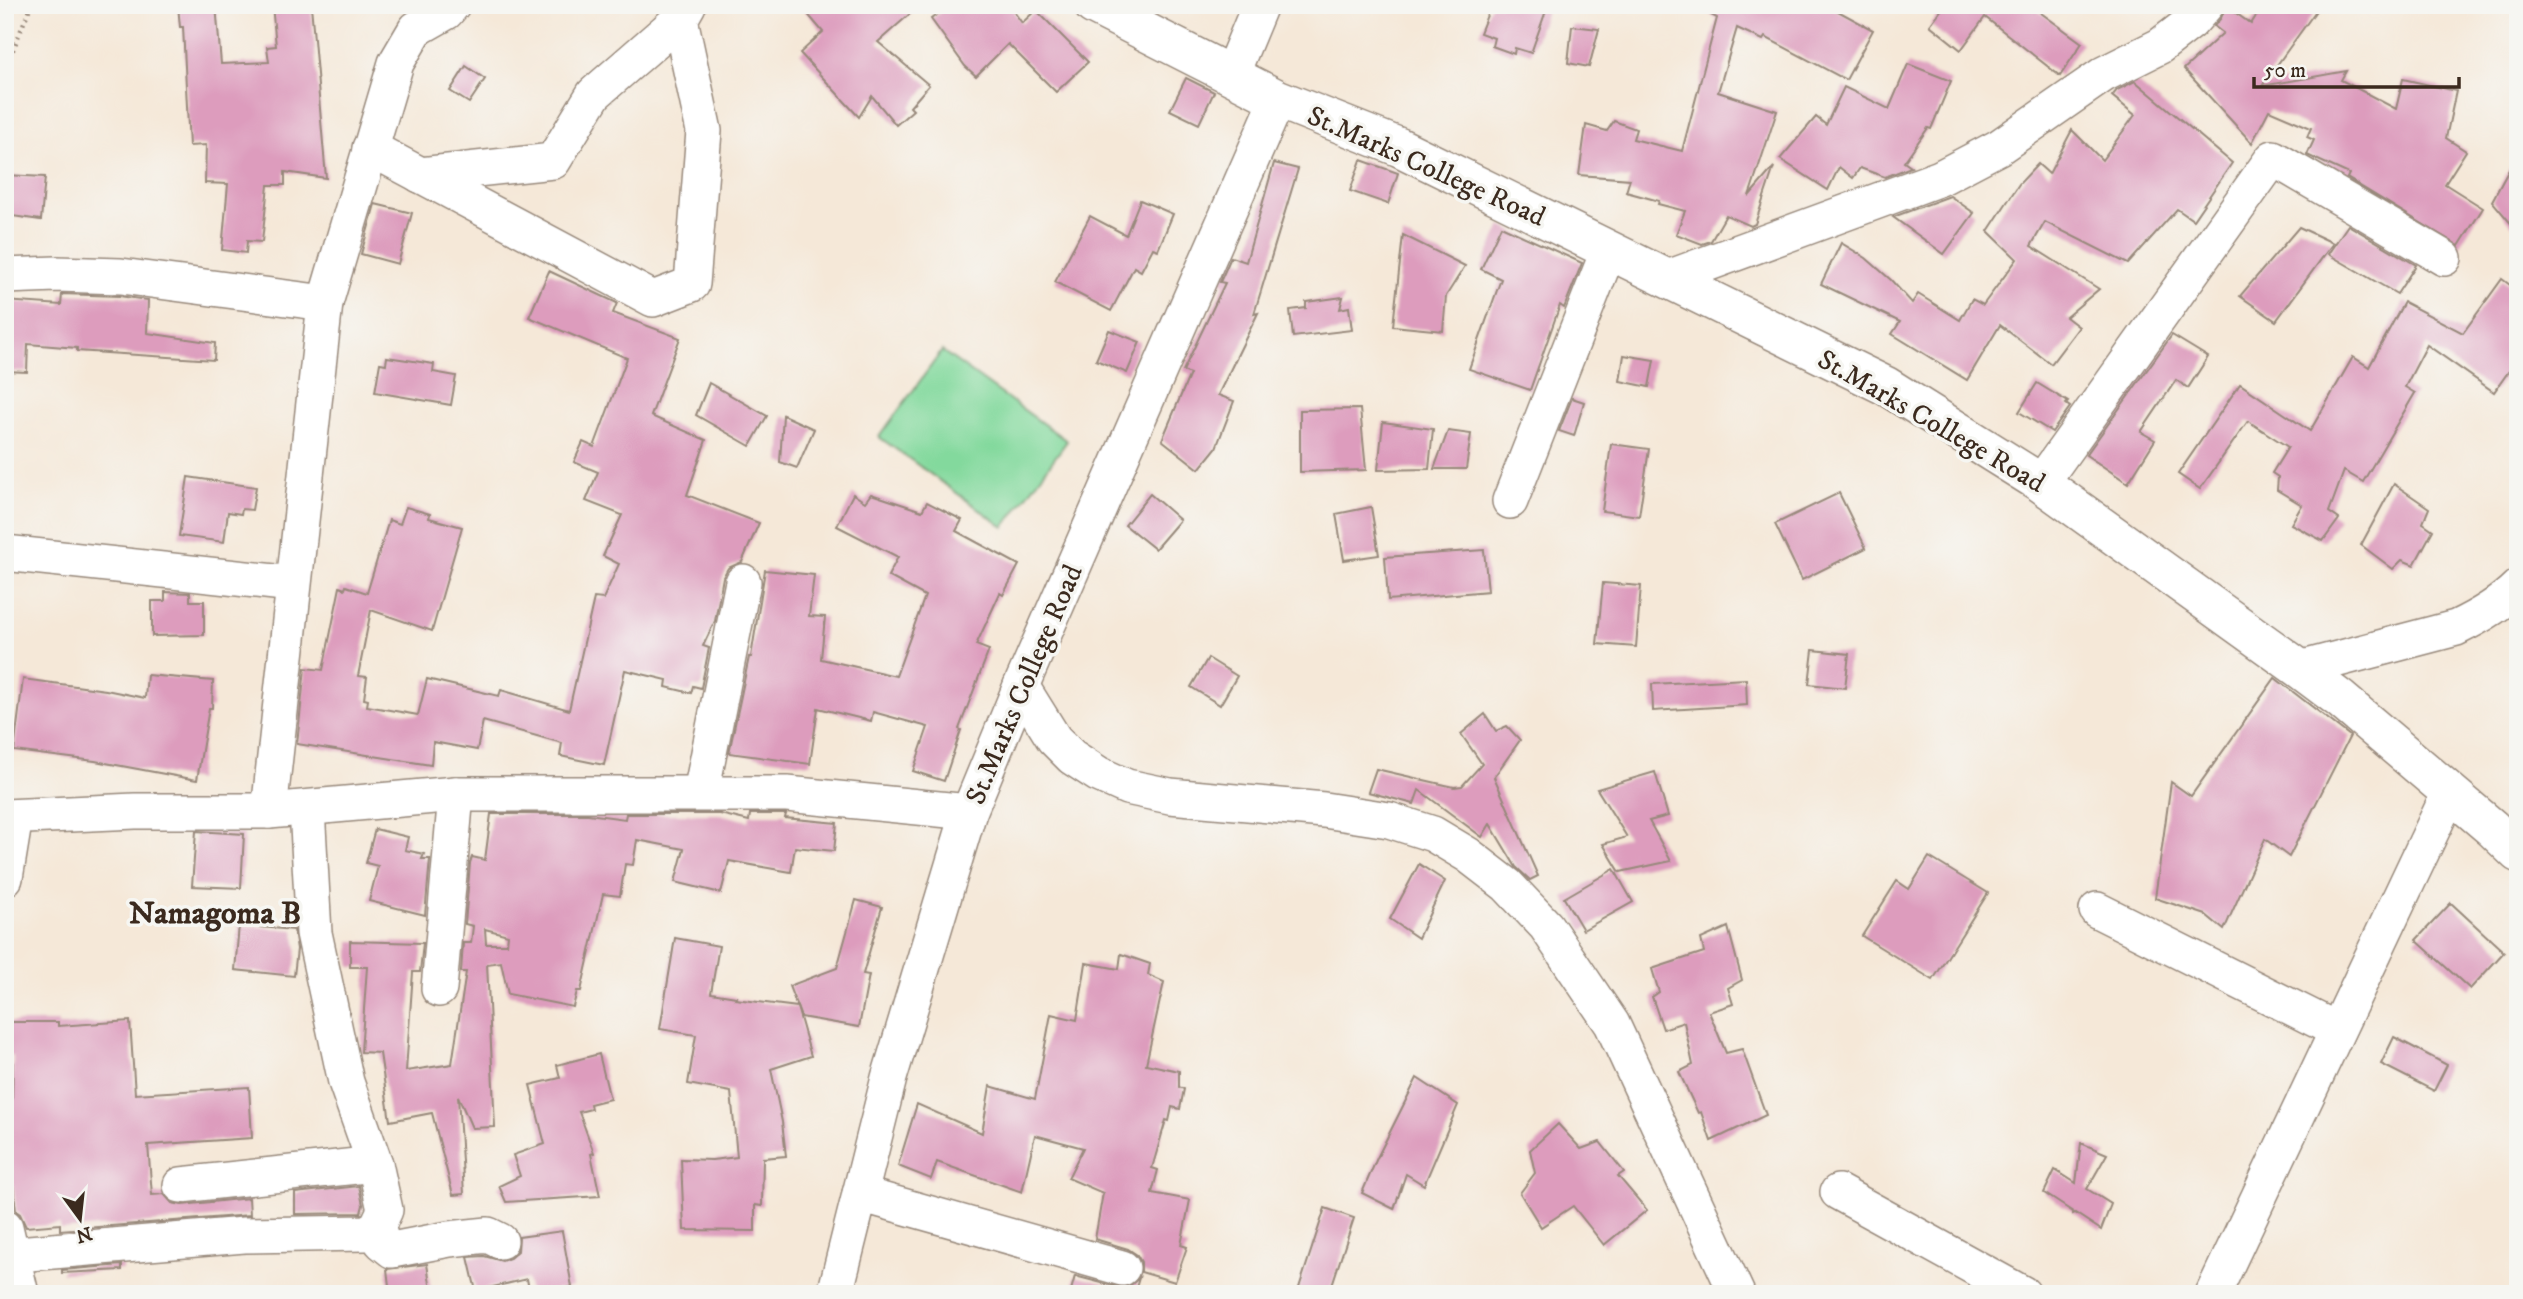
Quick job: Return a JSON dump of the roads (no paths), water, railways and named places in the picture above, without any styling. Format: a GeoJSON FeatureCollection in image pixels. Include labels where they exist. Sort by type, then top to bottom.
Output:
{"type":"FeatureCollection","features":[{"type":"Feature","properties":{"kind":"main road","name":"St.Marks College Road"},"geometry":{"type":"LineString","coordinates":[[1093,5],[1278,99],[1399,147],[1886,386],[2042,483],[2300,669],[2340,699],[2518,853]]}},
{"type":"Feature","properties":{"kind":"street"},"geometry":{"type":"LineString","coordinates":[[269,811],[325,303],[396,63],[416,29],[446,12],[452,5]]}},
{"type":"Feature","properties":{"kind":"street"},"geometry":{"type":"LineString","coordinates":[[1231,75],[1260,5]]}},
{"type":"Feature","properties":{"kind":"street"},"geometry":{"type":"LineString","coordinates":[[1668,278],[1940,178],[1999,147],[2104,74],[2160,47],[2191,22],[2206,5]]}},
{"type":"Feature","properties":{"kind":"street"},"geometry":{"type":"LineString","coordinates":[[370,148],[653,299],[692,284],[704,131],[684,12]]}},
{"type":"Feature","properties":{"kind":"street"},"geometry":{"type":"LineString","coordinates":[[420,175],[553,162],[594,94],[684,12]]}},
{"type":"Feature","properties":{"kind":"street","name":"St.Marks College Road"},"geometry":{"type":"LineString","coordinates":[[835,1294],[889,1078],[969,812],[1021,685],[1278,99]]}},
{"type":"Feature","properties":{"kind":"street"},"geometry":{"type":"LineString","coordinates":[[2042,483],[2273,158],[2444,258]]}},
{"type":"Feature","properties":{"kind":"street"},"geometry":{"type":"LineString","coordinates":[[1510,501],[1609,249]]}},
{"type":"Feature","properties":{"kind":"street"},"geometry":{"type":"LineString","coordinates":[[5,276],[121,276],[325,303]]}},
{"type":"Feature","properties":{"kind":"street"},"geometry":{"type":"LineString","coordinates":[[5,553],[293,584]]}},
{"type":"Feature","properties":{"kind":"street"},"geometry":{"type":"LineString","coordinates":[[701,793],[743,582]]}},
{"type":"Feature","properties":{"kind":"street"},"geometry":{"type":"LineString","coordinates":[[2300,669],[2456,628],[2504,601],[2518,587]]}},
{"type":"Feature","properties":{"kind":"street"},"geometry":{"type":"LineString","coordinates":[[1021,685],[1054,739],[1072,757],[1098,774],[1128,787],[1170,796],[1324,810],[1389,820],[1433,834],[1468,855],[1507,885],[1546,926],[1612,1024],[1737,1294]]}},
{"type":"Feature","properties":{"kind":"street"},"geometry":{"type":"LineString","coordinates":[[2213,1294],[2450,792]]}},
{"type":"Feature","properties":{"kind":"street"},"geometry":{"type":"LineString","coordinates":[[439,989],[456,794]]}},
{"type":"Feature","properties":{"kind":"street"},"geometry":{"type":"LineString","coordinates":[[5,878],[10,817],[135,811],[269,811],[456,794],[787,794],[969,812]]}},
{"type":"Feature","properties":{"kind":"street"},"geometry":{"type":"LineString","coordinates":[[21,1294],[7,1245],[244,1234],[366,1233],[377,1227],[385,1210],[375,1164],[346,1082],[314,933],[307,809]]}},
{"type":"Feature","properties":{"kind":"street"},"geometry":{"type":"LineString","coordinates":[[2097,910],[2337,1030]]}},
{"type":"Feature","properties":{"kind":"street"},"geometry":{"type":"LineString","coordinates":[[181,1185],[375,1164]]}},
{"type":"Feature","properties":{"kind":"street"},"geometry":{"type":"LineString","coordinates":[[1838,1192],[2023,1294]]}},
{"type":"Feature","properties":{"kind":"street"},"geometry":{"type":"LineString","coordinates":[[860,1194],[1122,1268]]}},
{"type":"Feature","properties":{"kind":"street"},"geometry":{"type":"LineString","coordinates":[[377,1227],[382,1242],[392,1250],[488,1235],[500,1241]]}},
{"type":"Feature","properties":{"kind":"district","name":"Namagoma B"},"geometry":{"type":"Point","coordinates":[215,912]}}]}
